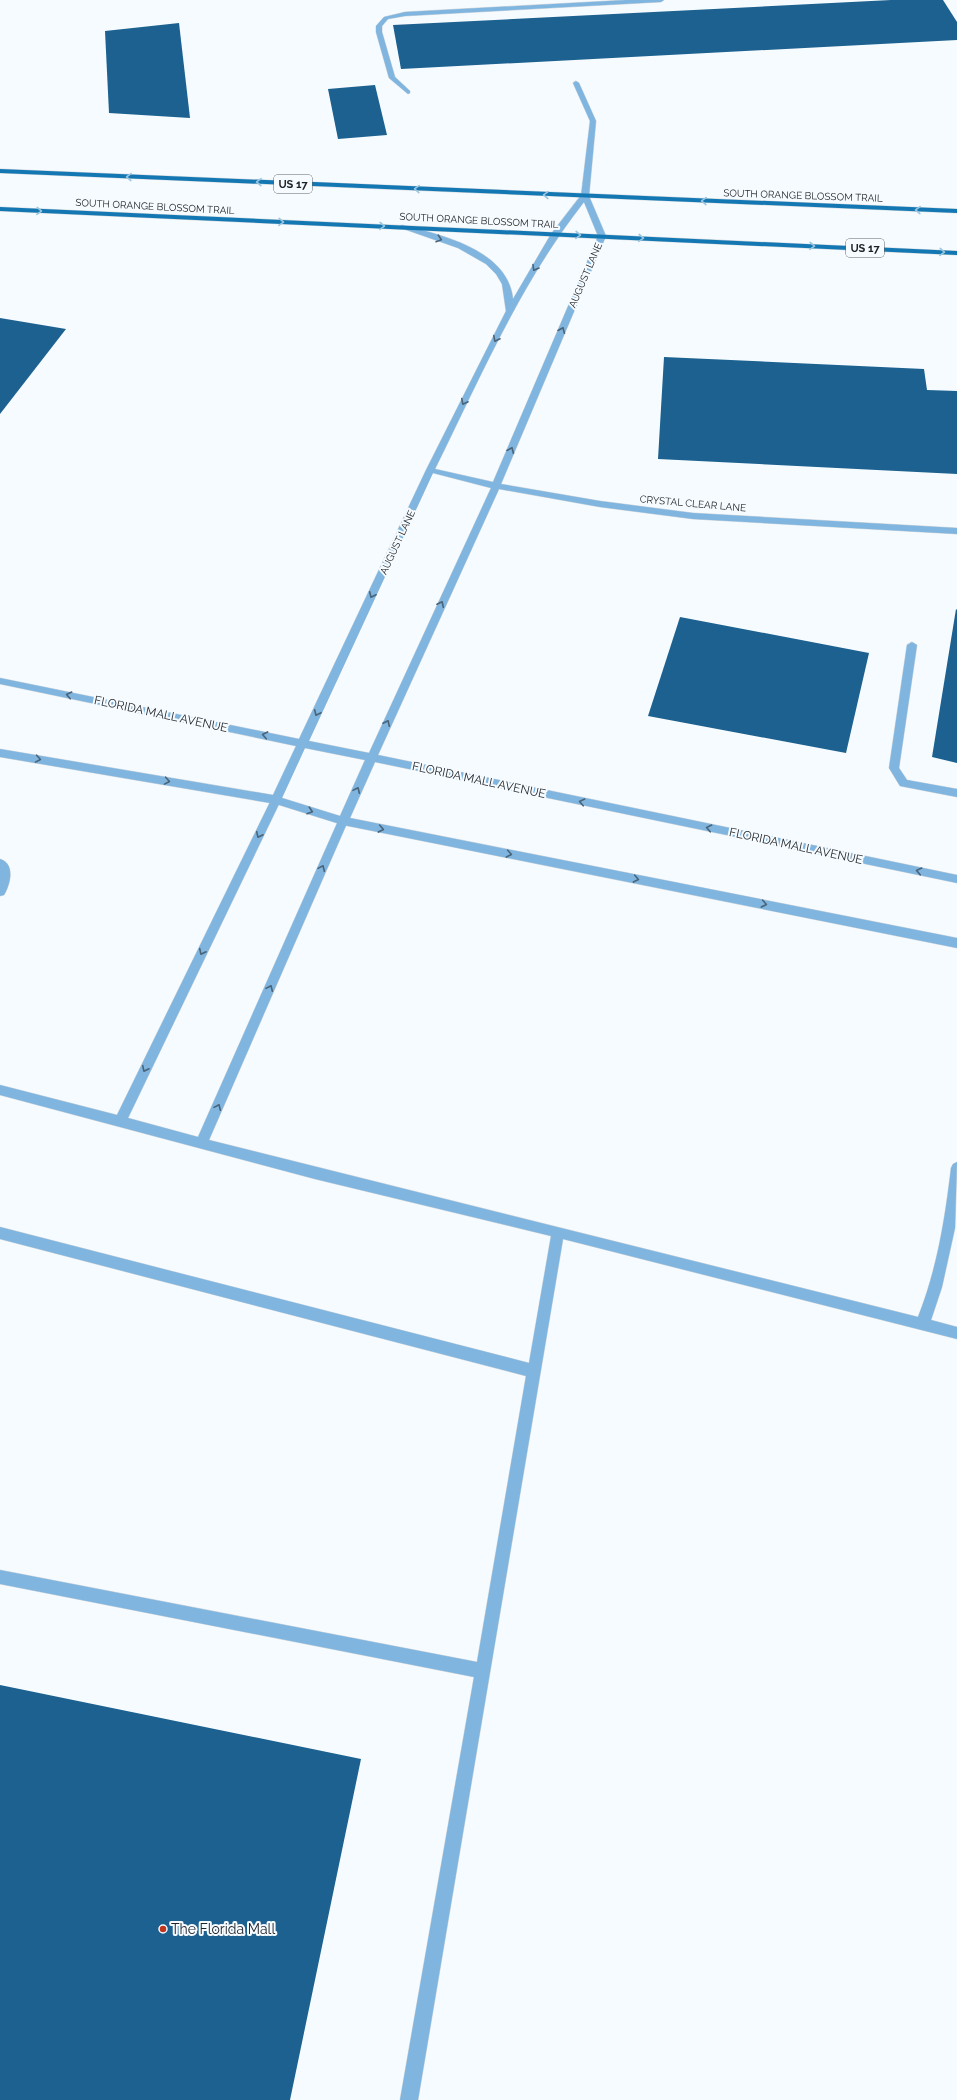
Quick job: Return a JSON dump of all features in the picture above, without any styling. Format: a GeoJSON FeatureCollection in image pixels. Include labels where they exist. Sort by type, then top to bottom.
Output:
{"type":"FeatureCollection","features":[{"type":"Feature","properties":{"kind":"main road","name":"SOUTH ORANGE BLOSSOM TRAIL"},"geometry":{"type":"LineString","coordinates":[[0,171],[957,211]]}},
{"type":"Feature","properties":{"kind":"main road","name":"SOUTH ORANGE BLOSSOM TRAIL"},"geometry":{"type":"LineString","coordinates":[[0,209],[957,253]]}},
{"type":"Feature","properties":{"kind":"street"},"geometry":{"type":"LineString","coordinates":[[408,92],[392,78],[379,32],[380,26],[386,18],[405,14],[661,0]]}},
{"type":"Feature","properties":{"kind":"street"},"geometry":{"type":"LineString","coordinates":[[576,83],[593,121],[585,196]]}},
{"type":"Feature","properties":{"kind":"street","name":"AUGUST LANE"},"geometry":{"type":"LineString","coordinates":[[120,1122],[276,800],[430,470],[510,311],[555,234],[585,196],[602,236],[496,486],[371,758],[202,1142]]}},
{"type":"Feature","properties":{"kind":"street"},"geometry":{"type":"LineString","coordinates":[[402,227],[446,241],[487,260],[500,273],[506,284],[510,311]]}},
{"type":"Feature","properties":{"kind":"street","name":"CRYSTAL CLEAR LANE"},"geometry":{"type":"LineString","coordinates":[[430,470],[496,486],[600,504],[693,516],[957,531]]}},
{"type":"Feature","properties":{"kind":"street"},"geometry":{"type":"LineString","coordinates":[[912,645],[894,768],[904,783],[957,793]]}},
{"type":"Feature","properties":{"kind":"street","name":"FLORIDA MALL AVENUE"},"geometry":{"type":"LineString","coordinates":[[0,681],[957,879]]}},
{"type":"Feature","properties":{"kind":"street"},"geometry":{"type":"LineString","coordinates":[[0,753],[276,800],[343,821],[957,943]]}},
{"type":"Feature","properties":{"kind":"street"},"geometry":{"type":"LineString","coordinates":[[0,863],[3,867],[5,877],[0,892]]}},
{"type":"Feature","properties":{"kind":"street"},"geometry":{"type":"LineString","coordinates":[[0,1090],[315,1173],[558,1232],[957,1334]]}},
{"type":"Feature","properties":{"kind":"street"},"geometry":{"type":"LineString","coordinates":[[922,1325],[938,1280],[945,1252],[957,1168]]}},
{"type":"Feature","properties":{"kind":"street"},"geometry":{"type":"LineString","coordinates":[[0,1232],[534,1371]]}},
{"type":"Feature","properties":{"kind":"street"},"geometry":{"type":"LineString","coordinates":[[409,2100],[558,1232]]}},
{"type":"Feature","properties":{"kind":"street"},"geometry":{"type":"LineString","coordinates":[[0,1577],[483,1671]]}},
{"type":"Feature","properties":{"kind":"building"},"geometry":{"type":"Polygon","coordinates":[[[891,0],[943,0],[957,22],[957,40],[401,69],[393,25],[891,0]]]}},
{"type":"Feature","properties":{"kind":"building"},"geometry":{"type":"Polygon","coordinates":[[[179,23],[190,118],[109,113],[105,31],[179,23]]]}},
{"type":"Feature","properties":{"kind":"building"},"geometry":{"type":"Polygon","coordinates":[[[375,85],[387,135],[338,139],[328,89],[375,85]]]}},
{"type":"Feature","properties":{"kind":"building"},"geometry":{"type":"Polygon","coordinates":[[[0,318],[66,329],[0,414],[0,318]]]}},
{"type":"Feature","properties":{"kind":"building"},"geometry":{"type":"Polygon","coordinates":[[[664,357],[924,369],[927,390],[957,391],[957,474],[658,459],[664,357]]]}},
{"type":"Feature","properties":{"kind":"building"},"geometry":{"type":"Polygon","coordinates":[[[956,609],[957,610],[957,763],[932,757],[956,609]]]}},
{"type":"Feature","properties":{"kind":"building"},"geometry":{"type":"Polygon","coordinates":[[[680,617],[869,653],[846,753],[648,716],[680,617]]]}},
{"type":"Feature","properties":{"kind":"building","name":"The Florida Mall"},"geometry":{"type":"Polygon","coordinates":[[[0,1685],[361,1759],[290,2100],[0,2100],[0,1685]]]}},
{"type":"Feature","properties":{"kind":"place","name":"The Florida Mall"},"geometry":{"type":"Point","coordinates":[163,1929]}}]}
